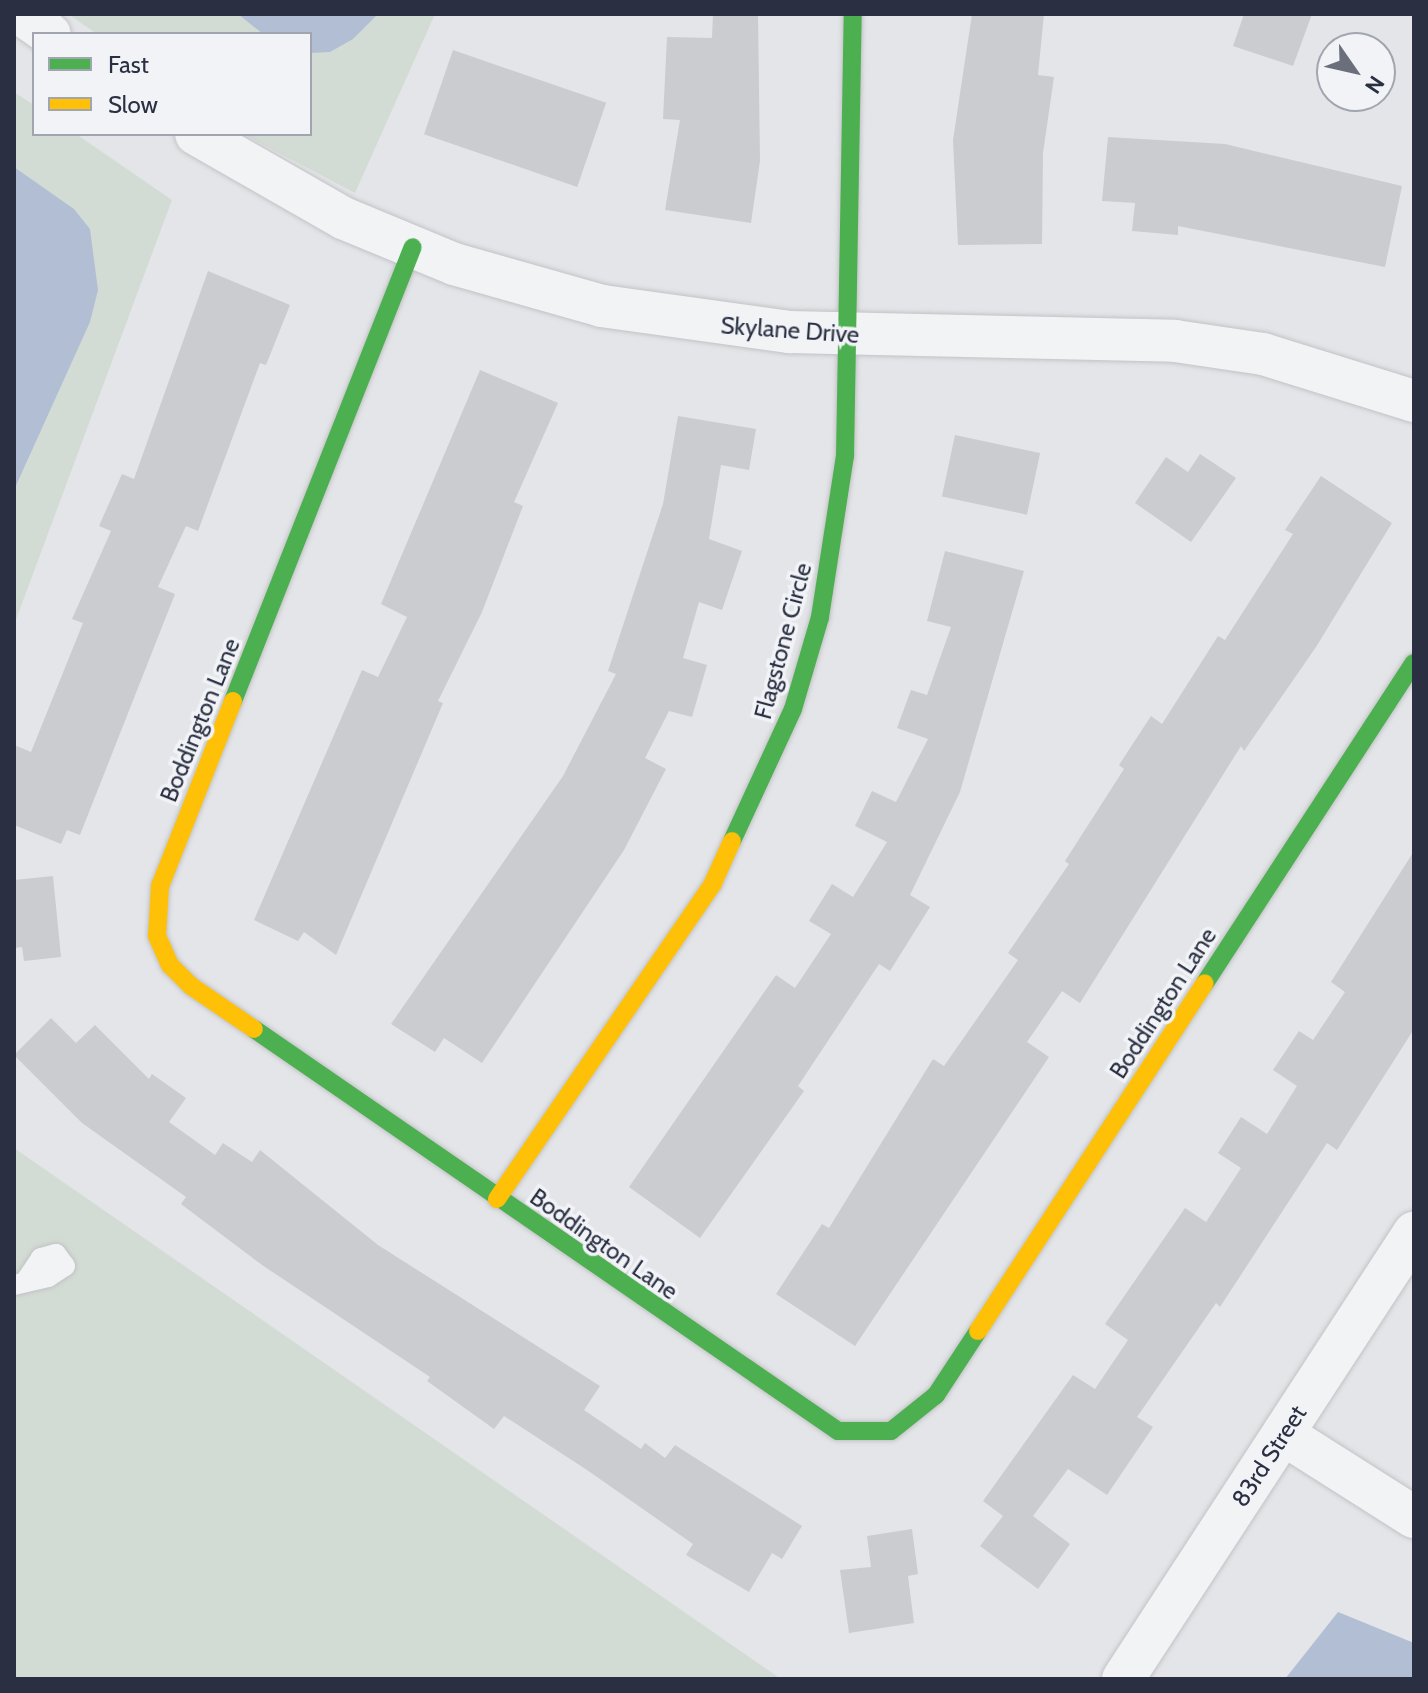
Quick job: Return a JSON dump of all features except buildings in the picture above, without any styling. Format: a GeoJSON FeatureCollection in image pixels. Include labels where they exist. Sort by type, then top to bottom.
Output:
{"type":"FeatureCollection","features":[{"type":"Feature","properties":{"kind":"street"},"geometry":{"type":"LineString","coordinates":[[21,14],[47,32]]}},
{"type":"Feature","properties":{"kind":"street","name":"Flagstone Circle"},"geometry":{"type":"LineString","coordinates":[[497,1199],[672,947],[756,798],[793,709],[820,617],[838,524],[851,335],[853,14]]}},
{"type":"Feature","properties":{"kind":"street","name":"Skylane Drive"},"geometry":{"type":"LineString","coordinates":[[200,136],[343,218],[413,247],[602,306],[691,322],[851,335],[1175,341],[1263,354],[1414,401]]}},
{"type":"Feature","properties":{"kind":"street","name":"Boddington Lane"},"geometry":{"type":"LineString","coordinates":[[413,247],[160,886],[157,936],[170,965],[191,986],[817,1421],[865,1435],[914,1418],[936,1395],[1414,663]]}},
{"type":"Feature","properties":{"kind":"street","name":"83rd Street"},"geometry":{"type":"LineString","coordinates":[[1123,1679],[1414,1233]]}},
{"type":"Feature","properties":{"kind":"street"},"geometry":{"type":"LineString","coordinates":[[1283,1434],[1414,1517]]}},
{"type":"Feature","properties":{"kind":"shaded area"},"geometry":{"type":"Polygon","coordinates":[[[68,14],[435,14],[355,193],[247,136],[312,136],[312,32],[94,32],[68,14]]]}},
{"type":"Feature","properties":{"kind":"shaded area"},"geometry":{"type":"Polygon","coordinates":[[[14,92],[32,104],[32,136],[79,136],[172,200],[14,625],[14,92]]]}},
{"type":"Feature","properties":{"kind":"shaded area"},"geometry":{"type":"Polygon","coordinates":[[[14,1148],[781,1679],[14,1679],[14,1148]]]}},
{"type":"Feature","properties":{"kind":"water"},"geometry":{"type":"Polygon","coordinates":[[[238,14],[378,14],[353,39],[330,52],[312,53],[312,32],[260,32],[238,14]]]}},
{"type":"Feature","properties":{"kind":"water"},"geometry":{"type":"Polygon","coordinates":[[[14,167],[74,209],[90,229],[98,290],[90,322],[14,490],[14,167]]]}},
{"type":"Feature","properties":{"kind":"water"},"geometry":{"type":"Polygon","coordinates":[[[1338,1612],[1414,1643],[1414,1679],[1285,1679],[1338,1612]]]}},
{"type":"Feature","properties":{"kind":"traffic: fast"},"geometry":{"type":"LineString","coordinates":[[732,841],[793,709],[820,617],[845,456],[853,14]]}},
{"type":"Feature","properties":{"kind":"traffic: fast"},"geometry":{"type":"LineString","coordinates":[[233,701],[413,247]]}},
{"type":"Feature","properties":{"kind":"traffic: fast"},"geometry":{"type":"LineString","coordinates":[[1205,983],[1414,663]]}},
{"type":"Feature","properties":{"kind":"traffic: fast"},"geometry":{"type":"LineString","coordinates":[[254,1029],[838,1431],[891,1431],[936,1395],[978,1331]]}},
{"type":"Feature","properties":{"kind":"traffic: slow"},"geometry":{"type":"LineString","coordinates":[[233,701],[160,886],[157,936],[170,965],[191,986],[254,1029]]}},
{"type":"Feature","properties":{"kind":"traffic: slow"},"geometry":{"type":"LineString","coordinates":[[497,1199],[713,883],[732,841]]}},
{"type":"Feature","properties":{"kind":"traffic: slow"},"geometry":{"type":"LineString","coordinates":[[978,1331],[1205,983]]}}]}
